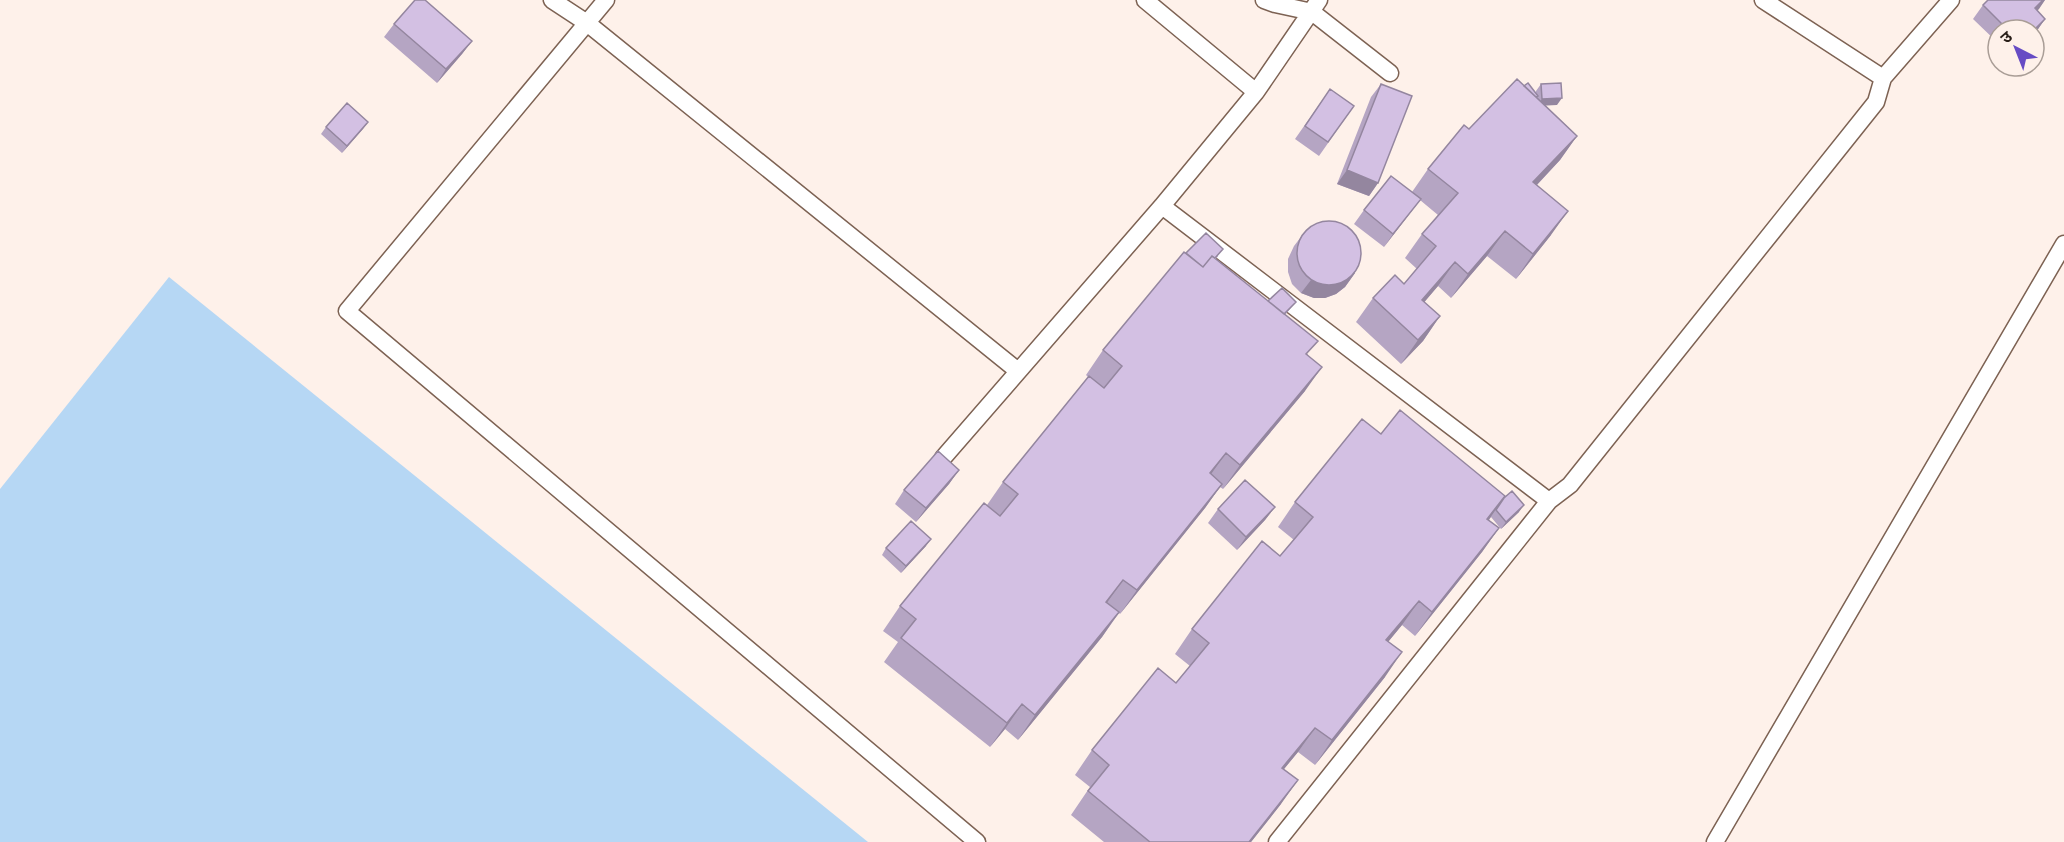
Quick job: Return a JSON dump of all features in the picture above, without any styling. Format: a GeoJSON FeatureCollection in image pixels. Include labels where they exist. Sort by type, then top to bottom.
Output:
{"type":"FeatureCollection","features":[{"type":"Feature","properties":{"kind":"lane"},"geometry":{"type":"LineString","coordinates":[[552,0],[587,23],[1018,371]]}},
{"type":"Feature","properties":{"kind":"lane"},"geometry":{"type":"LineString","coordinates":[[606,0],[347,311],[976,842]]}},
{"type":"Feature","properties":{"kind":"lane"},"geometry":{"type":"LineString","coordinates":[[1145,0],[1256,93]]}},
{"type":"Feature","properties":{"kind":"lane"},"geometry":{"type":"LineString","coordinates":[[1264,0],[1275,4],[1315,6],[1390,73]]}},
{"type":"Feature","properties":{"kind":"lane"},"geometry":{"type":"LineString","coordinates":[[1763,0],[1883,78]]}},
{"type":"Feature","properties":{"kind":"lane"},"geometry":{"type":"LineString","coordinates":[[1277,842],[1549,501],[1570,485],[1876,102],[1883,78],[1951,0]]}},
{"type":"Feature","properties":{"kind":"lane"},"geometry":{"type":"LineString","coordinates":[[944,458],[1162,206],[1256,93],[1315,6]]}},
{"type":"Feature","properties":{"kind":"lane"},"geometry":{"type":"LineString","coordinates":[[1162,206],[1549,501]]}},
{"type":"Feature","properties":{"kind":"lane"},"geometry":{"type":"LineString","coordinates":[[1714,842],[2064,244]]}},
{"type":"Feature","properties":{"kind":"water"},"geometry":{"type":"Polygon","coordinates":[[[169,277],[868,842],[0,842],[0,489],[169,277]]]}},
{"type":"Feature","properties":{"kind":"building"},"geometry":{"type":"Polygon","coordinates":[[[415,0],[425,0],[472,41],[446,69],[394,24],[415,0]]]}},
{"type":"Feature","properties":{"kind":"building"},"geometry":{"type":"Polygon","coordinates":[[[1988,0],[2043,0],[2035,8],[2044,18],[1996,18],[1983,5],[1988,0]]]}},
{"type":"Feature","properties":{"kind":"building"},"geometry":{"type":"Polygon","coordinates":[[[1517,79],[1577,136],[1533,182],[1568,211],[1533,254],[1505,231],[1468,274],[1455,262],[1422,300],[1440,316],[1418,340],[1373,298],[1395,275],[1404,284],[1436,246],[1422,234],[1458,193],[1428,169],[1464,125],[1469,129],[1517,79]]]}},
{"type":"Feature","properties":{"kind":"building"},"geometry":{"type":"Polygon","coordinates":[[[1528,83],[1538,96],[1536,97],[1524,86],[1528,83]]]}},
{"type":"Feature","properties":{"kind":"building"},"geometry":{"type":"Polygon","coordinates":[[[1561,83],[1562,98],[1542,99],[1541,84],[1561,83]]]}},
{"type":"Feature","properties":{"kind":"building"},"geometry":{"type":"Polygon","coordinates":[[[1381,84],[1412,96],[1378,183],[1347,170],[1381,84]]]}},
{"type":"Feature","properties":{"kind":"building"},"geometry":{"type":"Polygon","coordinates":[[[1330,89],[1354,106],[1328,142],[1305,126],[1330,89]]]}},
{"type":"Feature","properties":{"kind":"building"},"geometry":{"type":"Polygon","coordinates":[[[347,103],[368,122],[347,146],[326,127],[347,103]]]}},
{"type":"Feature","properties":{"kind":"building"},"geometry":{"type":"Polygon","coordinates":[[[1391,176],[1421,199],[1393,234],[1364,210],[1391,176]]]}},
{"type":"Feature","properties":{"kind":"building"},"geometry":{"type":"Polygon","coordinates":[[[1323,221],[1335,221],[1352,230],[1359,241],[1361,253],[1359,265],[1352,276],[1335,285],[1323,285],[1311,280],[1302,271],[1297,259],[1297,247],[1302,235],[1311,226],[1323,221]]]}},
{"type":"Feature","properties":{"kind":"building"},"geometry":{"type":"Polygon","coordinates":[[[1206,233],[1223,249],[1215,258],[1212,256],[1203,267],[1186,253],[1206,233]]]}},
{"type":"Feature","properties":{"kind":"building"},"geometry":{"type":"Polygon","coordinates":[[[1184,252],[1203,267],[1212,256],[1318,341],[1306,354],[1322,367],[1240,465],[1226,453],[1210,473],[1222,484],[1137,590],[1123,580],[1106,602],[1119,612],[1035,715],[1022,704],[1007,723],[901,638],[916,619],[900,606],[984,503],[1000,516],[1018,494],[1003,482],[1089,376],[1104,388],[1122,366],[1103,350],[1184,252]]]}},
{"type":"Feature","properties":{"kind":"building"},"geometry":{"type":"Polygon","coordinates":[[[1282,288],[1296,302],[1284,314],[1268,301],[1282,288]]]}},
{"type":"Feature","properties":{"kind":"building"},"geometry":{"type":"Polygon","coordinates":[[[1400,410],[1505,496],[1487,519],[1499,528],[1432,612],[1419,601],[1386,640],[1402,652],[1332,740],[1315,728],[1282,768],[1298,780],[1249,842],[1150,842],[1088,791],[1109,765],[1092,750],[1158,668],[1176,683],[1209,643],[1192,629],[1262,541],[1280,556],[1313,517],[1295,502],[1362,419],[1381,434],[1400,410]]]}},
{"type":"Feature","properties":{"kind":"building"},"geometry":{"type":"Polygon","coordinates":[[[938,451],[959,470],[926,508],[904,490],[938,451]]]}},
{"type":"Feature","properties":{"kind":"building"},"geometry":{"type":"Polygon","coordinates":[[[1245,480],[1275,507],[1246,537],[1218,509],[1245,480]]]}},
{"type":"Feature","properties":{"kind":"building"},"geometry":{"type":"Polygon","coordinates":[[[1512,491],[1524,505],[1506,522],[1496,510],[1512,491]]]}},
{"type":"Feature","properties":{"kind":"building"},"geometry":{"type":"Polygon","coordinates":[[[911,521],[931,539],[906,566],[886,548],[911,521]]]}}]}
